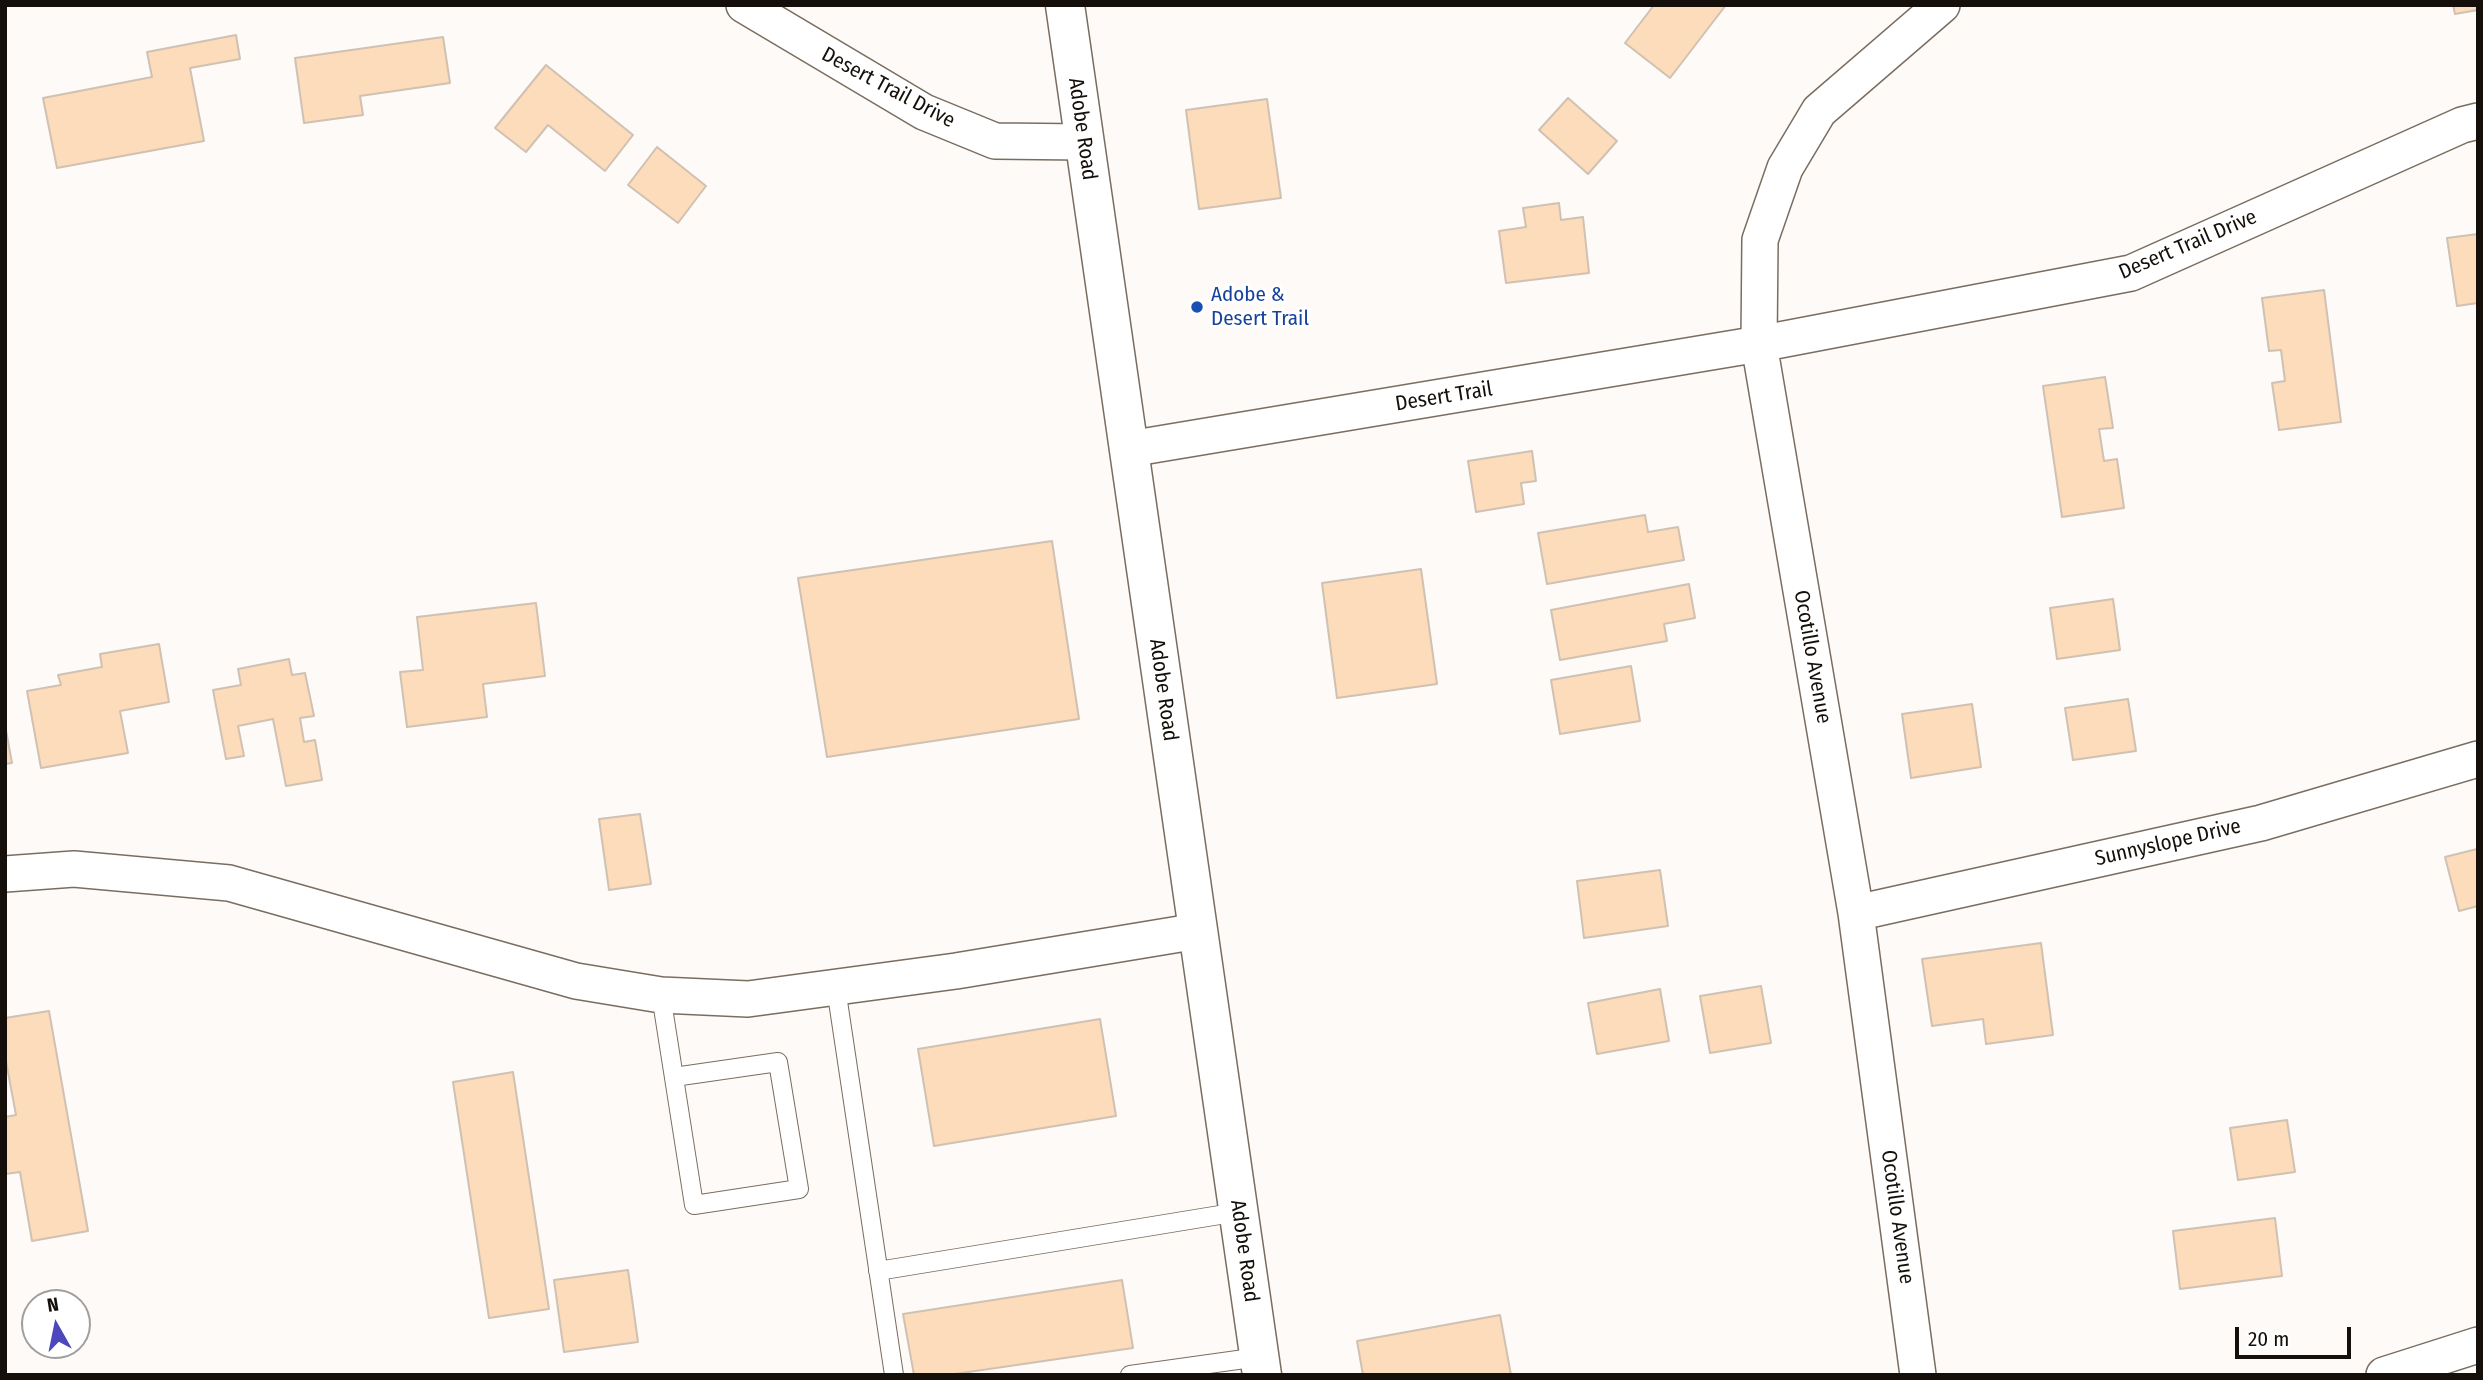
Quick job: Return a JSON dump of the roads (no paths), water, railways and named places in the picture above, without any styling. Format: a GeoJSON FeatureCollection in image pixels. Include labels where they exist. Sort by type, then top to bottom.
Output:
{"type":"FeatureCollection","features":[{"type":"Feature","properties":{"kind":"main road","name":"Adobe Road"},"geometry":{"type":"LineString","coordinates":[[1065,5],[1261,1366]]}},
{"type":"Feature","properties":{"kind":"street","name":"Desert Trail Drive"},"geometry":{"type":"LineString","coordinates":[[744,5],[924,112],[995,141],[1084,142]]}},
{"type":"Feature","properties":{"kind":"street","name":"Ocotillo Avenue"},"geometry":{"type":"LineString","coordinates":[[1918,1375],[1856,914],[1759,344],[1760,240],[1785,168],[1819,111],[1942,5]]}},
{"type":"Feature","properties":{"kind":"street","name":"Desert Trail Drive"},"geometry":{"type":"LineString","coordinates":[[1759,344],[2131,273],[2462,125],[2478,121]]}},
{"type":"Feature","properties":{"kind":"street","name":"Desert Trail"},"geometry":{"type":"LineString","coordinates":[[1129,449],[1759,344]]}},
{"type":"Feature","properties":{"kind":"street","name":"Sunnyslope Drive"},"geometry":{"type":"LineString","coordinates":[[1856,914],[2261,822],[2478,759]]}},
{"type":"Feature","properties":{"kind":"street"},"geometry":{"type":"LineString","coordinates":[[5,874],[74,869],[229,883],[576,981],[661,995],[748,999],[956,971],[1198,931]]}},
{"type":"Feature","properties":{"kind":"street"},"geometry":{"type":"LineString","coordinates":[[2384,1375],[2478,1345]]}},
{"type":"Feature","properties":{"kind":"lane"},"geometry":{"type":"LineString","coordinates":[[835,988],[894,1375]]}},
{"type":"Feature","properties":{"kind":"lane"},"geometry":{"type":"LineString","coordinates":[[661,995],[694,1205],[799,1189],[778,1062],[674,1077]]}},
{"type":"Feature","properties":{"kind":"lane"},"geometry":{"type":"LineString","coordinates":[[878,1271],[1238,1212]]}},
{"type":"Feature","properties":{"kind":"lane"},"geometry":{"type":"LineString","coordinates":[[1130,1375],[1261,1366]]}},
{"type":"Feature","properties":{"kind":"place","name":"Adobe & Desert Trail"},"geometry":{"type":"Point","coordinates":[1197,307]}}]}
